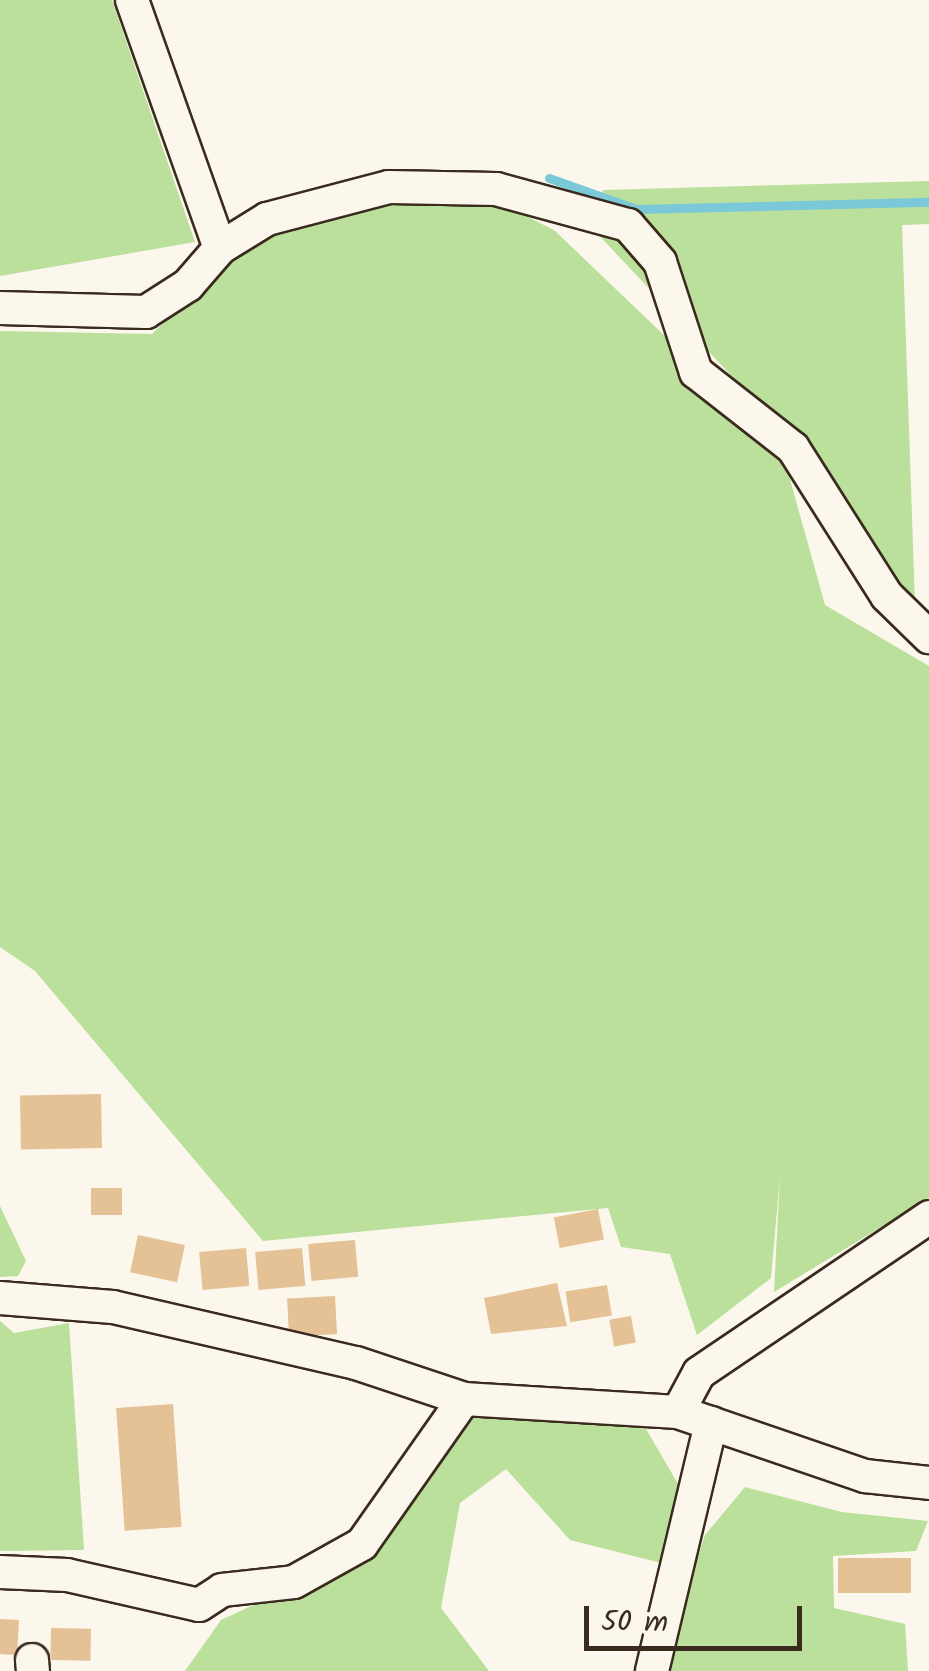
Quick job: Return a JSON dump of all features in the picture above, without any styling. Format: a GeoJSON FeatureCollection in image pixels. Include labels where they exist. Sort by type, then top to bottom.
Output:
{"type":"FeatureCollection","features":[{"type":"Feature","properties":{"kind":"street"},"geometry":{"type":"LineString","coordinates":[[132,0],[220,248]]}},
{"type":"Feature","properties":{"kind":"street"},"geometry":{"type":"LineString","coordinates":[[0,308],[146,312],[188,285],[220,248],[267,219],[389,187],[496,188],[628,225],[660,262],[696,372],[794,448],[886,596],[929,637]]}},
{"type":"Feature","properties":{"kind":"street"},"geometry":{"type":"LineString","coordinates":[[678,1412],[699,1373],[929,1217]]}},
{"type":"Feature","properties":{"kind":"street"},"geometry":{"type":"LineString","coordinates":[[0,1298],[46,1297],[112,1307],[356,1363],[464,1399],[678,1412],[866,1476],[929,1484]]}},
{"type":"Feature","properties":{"kind":"street"},"geometry":{"type":"LineString","coordinates":[[0,1572],[66,1576],[199,1605],[222,1590],[294,1582],[362,1544],[464,1399]]}},
{"type":"Feature","properties":{"kind":"street"},"geometry":{"type":"LineString","coordinates":[[652,1671],[711,1424]]}},
{"type":"Feature","properties":{"kind":"green space"},"geometry":{"type":"Polygon","coordinates":[[[0,0],[112,0],[195,242],[0,276],[0,0]]]}},
{"type":"Feature","properties":{"kind":"green space"},"geometry":{"type":"Polygon","coordinates":[[[929,181],[929,224],[902,225],[915,604],[808,457],[591,227],[603,190],[929,181]]]}},
{"type":"Feature","properties":{"kind":"green space"},"geometry":{"type":"Polygon","coordinates":[[[450,196],[506,206],[554,230],[781,447],[825,605],[929,666],[929,1198],[774,1292],[780,1177],[771,1278],[697,1335],[670,1254],[621,1247],[608,1208],[263,1241],[35,971],[0,947],[0,331],[152,334],[224,263],[264,236],[378,201],[450,196]]]}},
{"type":"Feature","properties":{"kind":"green space"},"geometry":{"type":"Polygon","coordinates":[[[0,1206],[26,1261],[18,1276],[0,1277],[0,1206]]]}},
{"type":"Feature","properties":{"kind":"green space"},"geometry":{"type":"Polygon","coordinates":[[[0,1321],[14,1333],[69,1323],[84,1550],[0,1551],[0,1321]]]}},
{"type":"Feature","properties":{"kind":"green space"},"geometry":{"type":"Polygon","coordinates":[[[468,1405],[638,1415],[678,1484],[669,1565],[570,1540],[506,1469],[460,1503],[441,1608],[489,1671],[185,1671],[221,1620],[366,1553],[468,1405]]]}},
{"type":"Feature","properties":{"kind":"green space"},"geometry":{"type":"Polygon","coordinates":[[[745,1487],[842,1512],[928,1521],[916,1551],[833,1556],[834,1608],[905,1624],[908,1671],[661,1671],[705,1535],[745,1487]]]}},
{"type":"Feature","properties":{"kind":"building"},"geometry":{"type":"Polygon","coordinates":[[[101,1094],[102,1148],[21,1149],[20,1095],[101,1094]]]}},
{"type":"Feature","properties":{"kind":"building"},"geometry":{"type":"Polygon","coordinates":[[[91,1188],[122,1188],[122,1215],[91,1215],[91,1188]]]}},
{"type":"Feature","properties":{"kind":"building"},"geometry":{"type":"Polygon","coordinates":[[[598,1209],[604,1239],[560,1248],[554,1218],[598,1209]]]}},
{"type":"Feature","properties":{"kind":"building"},"geometry":{"type":"Polygon","coordinates":[[[138,1235],[185,1245],[177,1282],[130,1272],[138,1235]]]}},
{"type":"Feature","properties":{"kind":"building"},"geometry":{"type":"Polygon","coordinates":[[[355,1240],[358,1277],[311,1281],[308,1244],[355,1240]]]}},
{"type":"Feature","properties":{"kind":"building"},"geometry":{"type":"Polygon","coordinates":[[[246,1248],[249,1286],[202,1290],[199,1252],[246,1248]]]}},
{"type":"Feature","properties":{"kind":"building"},"geometry":{"type":"Polygon","coordinates":[[[302,1248],[305,1286],[258,1290],[255,1252],[302,1248]]]}},
{"type":"Feature","properties":{"kind":"building"},"geometry":{"type":"Polygon","coordinates":[[[557,1283],[567,1326],[491,1334],[484,1298],[557,1283]]]}},
{"type":"Feature","properties":{"kind":"building"},"geometry":{"type":"Polygon","coordinates":[[[607,1285],[612,1316],[570,1322],[566,1292],[607,1285]]]}},
{"type":"Feature","properties":{"kind":"building"},"geometry":{"type":"Polygon","coordinates":[[[335,1296],[337,1334],[289,1336],[287,1299],[335,1296]]]}},
{"type":"Feature","properties":{"kind":"building"},"geometry":{"type":"Polygon","coordinates":[[[631,1316],[636,1343],[614,1346],[609,1320],[631,1316]]]}},
{"type":"Feature","properties":{"kind":"building"},"geometry":{"type":"Polygon","coordinates":[[[173,1404],[182,1527],[125,1531],[116,1408],[173,1404]]]}},
{"type":"Feature","properties":{"kind":"building"},"geometry":{"type":"Polygon","coordinates":[[[838,1558],[911,1558],[911,1593],[838,1593],[838,1558]]]}},
{"type":"Feature","properties":{"kind":"building"},"geometry":{"type":"Polygon","coordinates":[[[0,1619],[19,1620],[17,1655],[0,1654],[0,1619]]]}},
{"type":"Feature","properties":{"kind":"building"},"geometry":{"type":"Polygon","coordinates":[[[51,1628],[91,1629],[90,1661],[50,1660],[51,1628]]]}},
{"type":"Feature","properties":{"kind":"waterway"},"geometry":{"type":"LineString","coordinates":[[549,178],[636,209],[929,202]]}}]}
